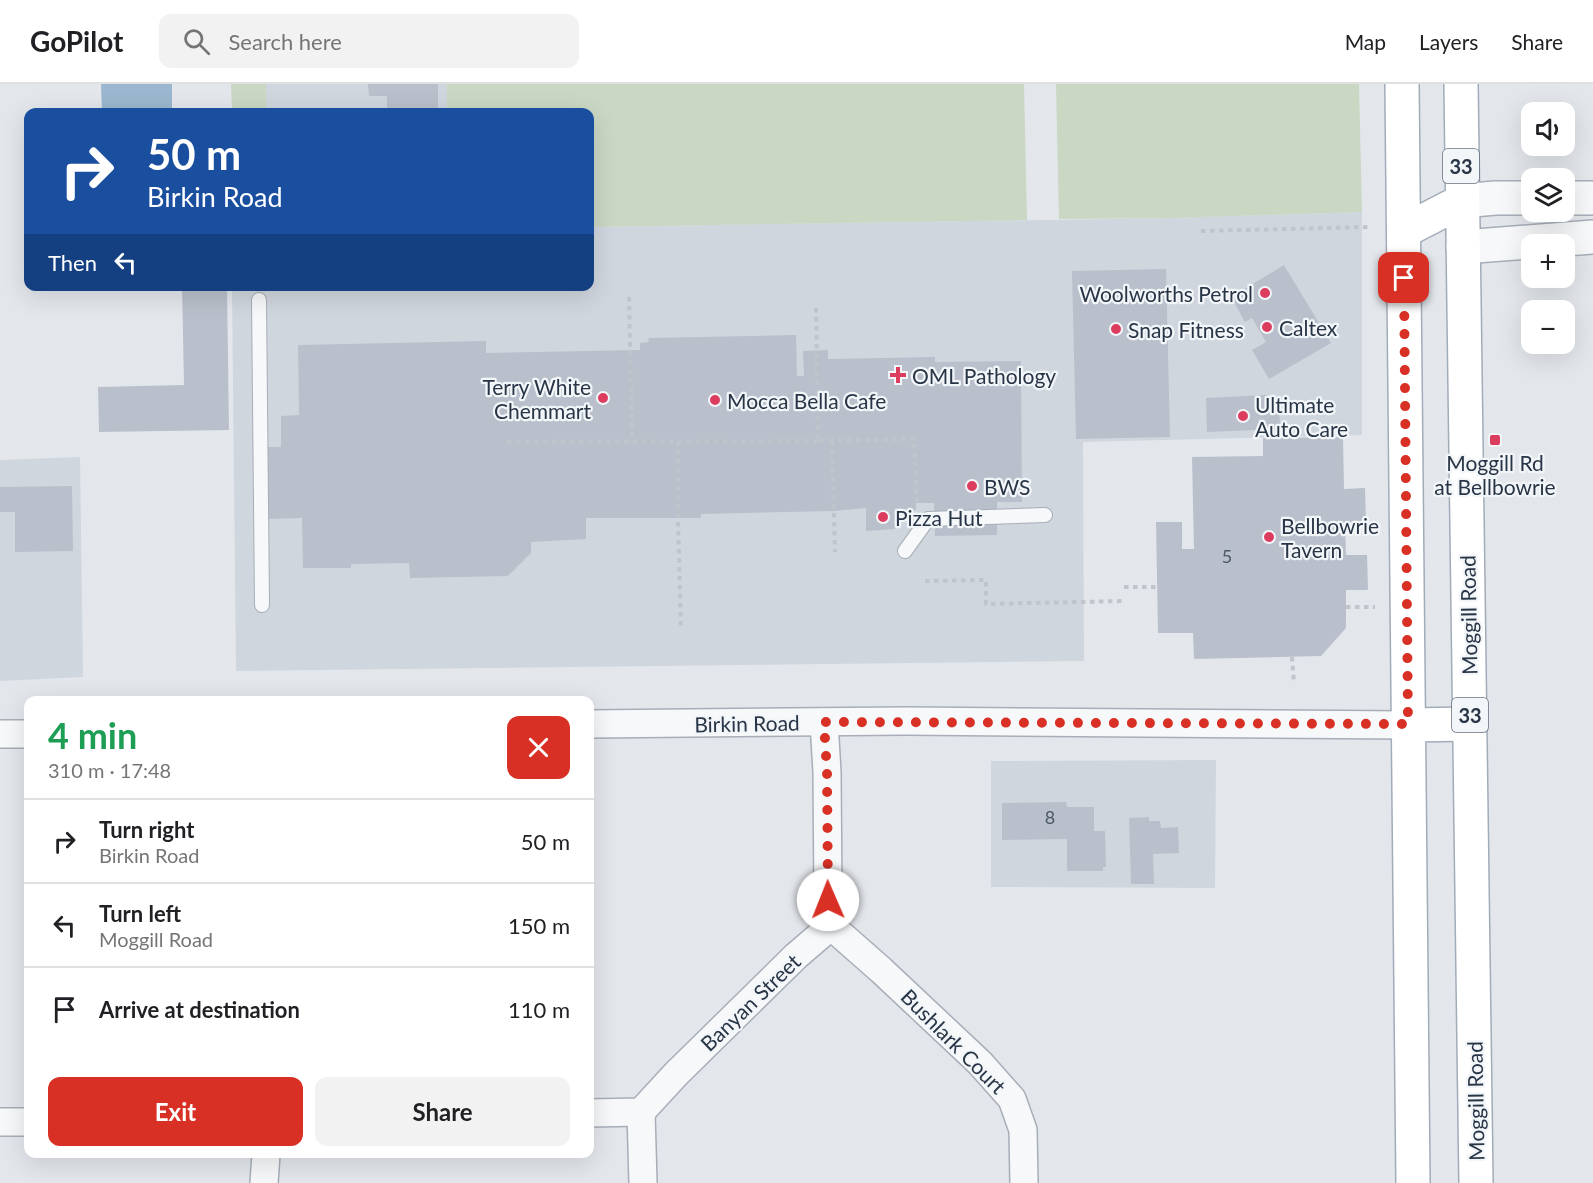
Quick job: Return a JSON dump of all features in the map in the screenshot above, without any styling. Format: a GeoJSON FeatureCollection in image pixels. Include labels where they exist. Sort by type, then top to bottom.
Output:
{"type":"FeatureCollection","features":[{"type":"Feature","properties":{"kind":"main road"},"geometry":{"type":"LineString","coordinates":[[1402,84],[1413,1183]]}},
{"type":"Feature","properties":{"kind":"main road","name":"Moggill Road"},"geometry":{"type":"LineString","coordinates":[[1461,84],[1476,1183]]}},
{"type":"Feature","properties":{"kind":"main road"},"geometry":{"type":"LineString","coordinates":[[1404,231],[1461,201]]}},
{"type":"Feature","properties":{"kind":"main road"},"geometry":{"type":"LineString","coordinates":[[1404,231],[1463,248]]}},
{"type":"Feature","properties":{"kind":"main road"},"geometry":{"type":"LineString","coordinates":[[1408,724],[1470,724]]}},
{"type":"Feature","properties":{"kind":"street"},"geometry":{"type":"LineString","coordinates":[[1461,201],[1521,198]]}},
{"type":"Feature","properties":{"kind":"street"},"geometry":{"type":"LineString","coordinates":[[1575,198],[1593,198]]}},
{"type":"Feature","properties":{"kind":"street"},"geometry":{"type":"LineString","coordinates":[[1463,248],[1593,237]]}},
{"type":"Feature","properties":{"kind":"street"},"geometry":{"type":"LineString","coordinates":[[824,722],[827,772],[828,900],[831,926]]}},
{"type":"Feature","properties":{"kind":"street","name":"Birkin Road"},"geometry":{"type":"LineString","coordinates":[[594,724],[824,722],[1408,724]]}},
{"type":"Feature","properties":{"kind":"street"},"geometry":{"type":"LineString","coordinates":[[0,734],[24,734]]}},
{"type":"Feature","properties":{"kind":"street","name":"Banyan Street"},"geometry":{"type":"LineString","coordinates":[[641,1113],[676,1074],[796,956],[831,926]]}},
{"type":"Feature","properties":{"kind":"street","name":"Bushlark Court"},"geometry":{"type":"LineString","coordinates":[[831,926],[980,1063],[1012,1099],[1023,1131],[1024,1183]]}},
{"type":"Feature","properties":{"kind":"street"},"geometry":{"type":"LineString","coordinates":[[594,1113],[641,1113],[643,1183]]}},
{"type":"Feature","properties":{"kind":"street"},"geometry":{"type":"LineString","coordinates":[[0,1122],[24,1122]]}},
{"type":"Feature","properties":{"kind":"street"},"geometry":{"type":"LineString","coordinates":[[264,1183],[266,1158]]}},
{"type":"Feature","properties":{"kind":"lane"},"geometry":{"type":"LineString","coordinates":[[259,300],[262,605]]}},
{"type":"Feature","properties":{"kind":"lane"},"geometry":{"type":"LineString","coordinates":[[905,551],[928,519],[1045,515]]}},
{"type":"Feature","properties":{"kind":"path"},"geometry":{"type":"LineString","coordinates":[[1201,231],[1369,227]]}},
{"type":"Feature","properties":{"kind":"path"},"geometry":{"type":"LineString","coordinates":[[629,297],[632,442]]}},
{"type":"Feature","properties":{"kind":"path"},"geometry":{"type":"LineString","coordinates":[[816,308],[818,441]]}},
{"type":"Feature","properties":{"kind":"path"},"geometry":{"type":"LineString","coordinates":[[507,442],[914,439],[917,506],[928,519]]}},
{"type":"Feature","properties":{"kind":"path"},"geometry":{"type":"LineString","coordinates":[[678,441],[681,629]]}},
{"type":"Feature","properties":{"kind":"path"},"geometry":{"type":"LineString","coordinates":[[832,441],[835,552]]}},
{"type":"Feature","properties":{"kind":"path"},"geometry":{"type":"LineString","coordinates":[[925,581],[986,580],[986,604],[1125,601]]}},
{"type":"Feature","properties":{"kind":"path"},"geometry":{"type":"LineString","coordinates":[[1124,586],[1157,587]]}},
{"type":"Feature","properties":{"kind":"path"},"geometry":{"type":"LineString","coordinates":[[1346,607],[1376,607]]}},
{"type":"Feature","properties":{"kind":"path"},"geometry":{"type":"LineString","coordinates":[[1292,657],[1294,684]]}},
{"type":"Feature","properties":{"kind":"shaded area"},"geometry":{"type":"Polygon","coordinates":[[[266,84],[447,84],[447,108],[266,108],[266,84]]]}},
{"type":"Feature","properties":{"kind":"shaded area"},"geometry":{"type":"Polygon","coordinates":[[[1362,212],[1362,435],[1083,442],[1084,661],[236,671],[232,291],[594,291],[594,227],[1170,218],[1362,212]]]}},
{"type":"Feature","properties":{"kind":"shaded area"},"geometry":{"type":"Polygon","coordinates":[[[80,457],[83,677],[0,681],[0,460],[80,457]]]}},
{"type":"Feature","properties":{"kind":"shaded area"},"geometry":{"type":"Polygon","coordinates":[[[1216,760],[1215,888],[991,887],[991,761],[1216,760]]]}},
{"type":"Feature","properties":{"kind":"green space"},"geometry":{"type":"Polygon","coordinates":[[[231,84],[266,84],[266,108],[232,108],[231,84]]]}},
{"type":"Feature","properties":{"kind":"green space"},"geometry":{"type":"Polygon","coordinates":[[[447,84],[1024,84],[1027,220],[594,227],[594,108],[447,108],[447,84]]]}},
{"type":"Feature","properties":{"kind":"green space"},"geometry":{"type":"Polygon","coordinates":[[[1056,84],[1359,84],[1362,212],[1059,219],[1056,84]]]}},
{"type":"Feature","properties":{"kind":"water"},"geometry":{"type":"Polygon","coordinates":[[[101,84],[172,84],[172,108],[102,108],[101,84]]]}},
{"type":"Feature","properties":{"kind":"building"},"geometry":{"type":"Polygon","coordinates":[[[368,84],[438,84],[438,108],[387,108],[387,96],[369,96],[368,84]]]}},
{"type":"Feature","properties":{"kind":"building"},"geometry":{"type":"Polygon","coordinates":[[[1284,265],[1331,343],[1269,379],[1252,350],[1266,342],[1252,318],[1245,322],[1231,297],[1284,265]]]}},
{"type":"Feature","properties":{"kind":"building"},"geometry":{"type":"Polygon","coordinates":[[[1166,269],[1170,437],[1076,439],[1072,271],[1166,269]]]}},
{"type":"Feature","properties":{"kind":"building"},"geometry":{"type":"Polygon","coordinates":[[[182,291],[227,291],[229,430],[99,432],[98,387],[184,385],[182,291]]]}},
{"type":"Feature","properties":{"kind":"building"},"geometry":{"type":"Polygon","coordinates":[[[796,335],[797,376],[804,376],[803,351],[828,350],[828,359],[935,357],[935,362],[1021,361],[1022,502],[997,502],[997,535],[935,536],[934,503],[916,503],[916,510],[896,511],[895,529],[866,531],[866,508],[834,511],[701,514],[701,518],[586,518],[586,539],[531,542],[531,553],[508,576],[410,578],[409,563],[351,564],[351,568],[303,568],[302,518],[266,519],[265,447],[281,447],[281,416],[299,415],[298,345],[486,341],[486,353],[640,350],[640,343],[649,342],[648,338],[796,335]]]}},
{"type":"Feature","properties":{"kind":"building","name":"Ultimate Auto Care"},"geometry":{"type":"Polygon","coordinates":[[[1267,395],[1267,403],[1279,403],[1280,429],[1207,432],[1206,398],[1267,395]]]}},
{"type":"Feature","properties":{"kind":"building","name":"Bellbowrie Tavern"},"geometry":{"type":"Polygon","coordinates":[[[1343,437],[1344,489],[1365,488],[1366,524],[1345,524],[1346,555],[1367,555],[1368,590],[1346,590],[1346,628],[1321,656],[1194,659],[1193,633],[1158,633],[1156,522],[1182,522],[1182,549],[1194,549],[1192,457],[1263,456],[1263,438],[1343,437]]]}},
{"type":"Feature","properties":{"kind":"building"},"geometry":{"type":"Polygon","coordinates":[[[72,486],[73,551],[15,552],[15,512],[0,512],[0,487],[72,486]]]}},
{"type":"Feature","properties":{"kind":"building"},"geometry":{"type":"Polygon","coordinates":[[[1066,802],[1067,807],[1094,807],[1094,831],[1105,831],[1106,867],[1103,867],[1103,871],[1067,871],[1067,839],[1002,840],[1002,803],[1066,802]]]}},
{"type":"Feature","properties":{"kind":"building"},"geometry":{"type":"Polygon","coordinates":[[[1149,817],[1149,821],[1160,821],[1161,828],[1178,827],[1179,853],[1153,854],[1154,884],[1131,884],[1129,818],[1149,817]]]}},
{"type":"Feature","properties":{"kind":"place","name":"Woolworths Petrol"},"geometry":{"type":"Point","coordinates":[1265,293]}},
{"type":"Feature","properties":{"kind":"place","name":"Caltex"},"geometry":{"type":"Point","coordinates":[1267,327]}},
{"type":"Feature","properties":{"kind":"place","name":"Snap Fitness"},"geometry":{"type":"Point","coordinates":[1116,329]}},
{"type":"Feature","properties":{"kind":"place","name":"OML Pathology"},"geometry":{"type":"Point","coordinates":[898,375]}},
{"type":"Feature","properties":{"kind":"place","name":"Terry White Chemmart"},"geometry":{"type":"Point","coordinates":[603,398]}},
{"type":"Feature","properties":{"kind":"place","name":"Mocca Bella Cafe"},"geometry":{"type":"Point","coordinates":[715,400]}},
{"type":"Feature","properties":{"kind":"place","name":"Ultimate Auto Care"},"geometry":{"type":"Point","coordinates":[1243,416]}},
{"type":"Feature","properties":{"kind":"place","name":"Moggill Rd at Bellbowrie"},"geometry":{"type":"Point","coordinates":[1495,440]}},
{"type":"Feature","properties":{"kind":"place","name":"BWS"},"geometry":{"type":"Point","coordinates":[972,486]}},
{"type":"Feature","properties":{"kind":"place","name":"Pizza Hut"},"geometry":{"type":"Point","coordinates":[883,517]}},
{"type":"Feature","properties":{"kind":"place","name":"Bellbowrie Tavern"},"geometry":{"type":"Point","coordinates":[1269,537]}},
{"type":"Feature","properties":{"kind":"route"},"geometry":{"type":"LineString","coordinates":[[828,900],[827,772],[824,722],[1408,724],[1404,278]]}}]}
